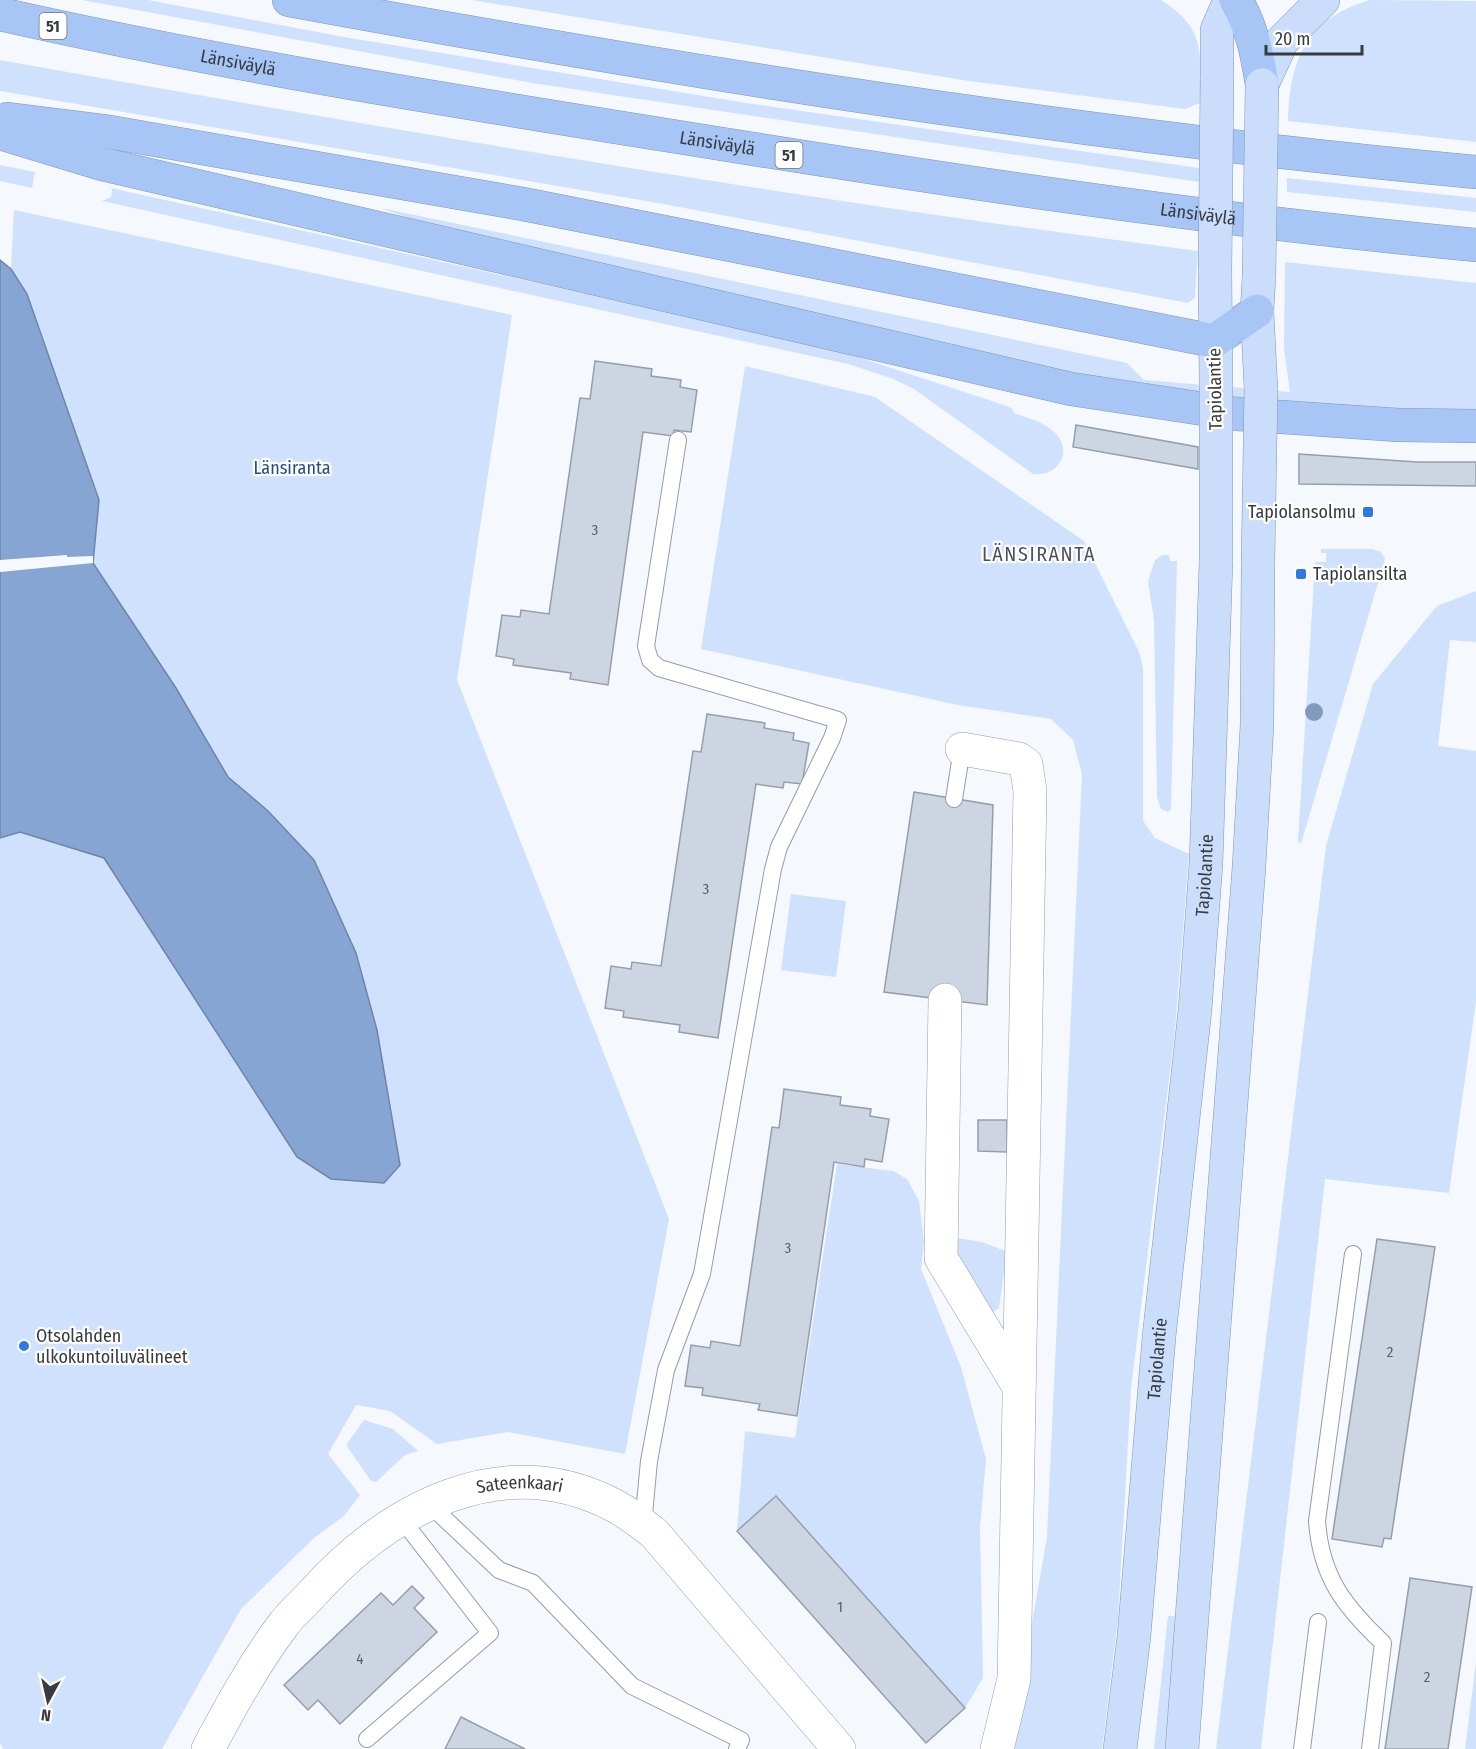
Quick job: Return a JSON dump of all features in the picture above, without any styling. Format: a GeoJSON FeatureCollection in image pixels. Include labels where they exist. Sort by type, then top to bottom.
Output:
{"type":"FeatureCollection","features":[{"type":"Feature","properties":{"kind":"highway"},"geometry":{"type":"LineString","coordinates":[[289,0],[478,34],[827,91],[1117,132],[1476,172]]}},
{"type":"Feature","properties":{"kind":"highway"},"geometry":{"type":"LineString","coordinates":[[1236,0],[1247,18],[1256,45],[1262,85]]}},
{"type":"Feature","properties":{"kind":"highway","name":"Länsiväylä"},"geometry":{"type":"LineString","coordinates":[[0,14],[106,38],[469,104],[820,160],[1110,201],[1476,245]]}},
{"type":"Feature","properties":{"kind":"highway"},"geometry":{"type":"LineString","coordinates":[[0,26],[106,38]]}},
{"type":"Feature","properties":{"kind":"highway"},"geometry":{"type":"LineString","coordinates":[[0,118],[104,131],[523,204],[1214,341],[1257,311]]}},
{"type":"Feature","properties":{"kind":"highway"},"geometry":{"type":"LineString","coordinates":[[0,133],[102,164],[1071,389],[1237,414],[1398,425],[1476,426]]}},
{"type":"Feature","properties":{"kind":"main road","name":"Tapiolantie"},"geometry":{"type":"LineString","coordinates":[[1119,1749],[1134,1636],[1159,1337],[1196,1010],[1206,852],[1216,561],[1214,341],[1217,30],[1230,0]]}},
{"type":"Feature","properties":{"kind":"main road"},"geometry":{"type":"LineString","coordinates":[[1182,1749],[1249,867],[1257,725],[1261,390],[1257,311],[1262,85],[1282,41],[1293,27],[1323,0]]}},
{"type":"Feature","properties":{"kind":"street"},"geometry":{"type":"LineString","coordinates":[[962,749],[1019,759],[1026,764],[1029,776],[1014,1679],[997,1749]]}},
{"type":"Feature","properties":{"kind":"street"},"geometry":{"type":"LineString","coordinates":[[945,1000],[941,1258],[1019,1387]]}},
{"type":"Feature","properties":{"kind":"street","name":"Sateenkaari"},"geometry":{"type":"LineString","coordinates":[[208,1749],[236,1697],[284,1623],[343,1561],[414,1510],[499,1484],[545,1485],[576,1491],[616,1507],[654,1533],[689,1571],[839,1749]]}},
{"type":"Feature","properties":{"kind":"lane"},"geometry":{"type":"LineString","coordinates":[[643,1525],[649,1461],[666,1370],[702,1274],[773,869],[779,847],[832,738],[838,720],[659,668],[650,660],[646,646],[678,440]]}},
{"type":"Feature","properties":{"kind":"lane"},"geometry":{"type":"LineString","coordinates":[[954,799],[962,749]]}},
{"type":"Feature","properties":{"kind":"lane"},"geometry":{"type":"LineString","coordinates":[[1353,1254],[1317,1521],[1319,1546],[1331,1582],[1354,1616],[1383,1643],[1370,1749]]}},
{"type":"Feature","properties":{"kind":"lane"},"geometry":{"type":"LineString","coordinates":[[367,1739],[490,1633],[414,1510]]}},
{"type":"Feature","properties":{"kind":"lane"},"geometry":{"type":"LineString","coordinates":[[414,1510],[499,1570],[533,1583],[632,1686],[741,1740],[737,1749]]}},
{"type":"Feature","properties":{"kind":"lane"},"geometry":{"type":"LineString","coordinates":[[1302,1749],[1318,1622]]}},
{"type":"Feature","properties":{"kind":"green space"},"geometry":{"type":"Polygon","coordinates":[[[82,0],[148,0],[344,37],[746,103],[1199,168],[1199,182],[532,83],[82,0]]]}},
{"type":"Feature","properties":{"kind":"green space"},"geometry":{"type":"Polygon","coordinates":[[[472,0],[1161,0],[1176,11],[1194,32],[1200,56],[1200,103],[1185,109],[969,81],[472,0]]]}},
{"type":"Feature","properties":{"kind":"green space"},"geometry":{"type":"Polygon","coordinates":[[[1370,0],[1476,1],[1476,142],[1288,121],[1292,79],[1306,44],[1331,18],[1348,8],[1370,0]]]}},
{"type":"Feature","properties":{"kind":"green space"},"geometry":{"type":"Polygon","coordinates":[[[0,60],[598,163],[1047,231],[1198,251],[1195,298],[1188,303],[658,203],[0,91],[0,60]]]}},
{"type":"Feature","properties":{"kind":"green space"},"geometry":{"type":"Polygon","coordinates":[[[0,165],[35,172],[32,188],[0,181],[0,165]]]}},
{"type":"Feature","properties":{"kind":"green space"},"geometry":{"type":"Polygon","coordinates":[[[1287,178],[1476,198],[1476,212],[1287,192],[1287,178]]]}},
{"type":"Feature","properties":{"kind":"green space"},"geometry":{"type":"Polygon","coordinates":[[[107,187],[792,340],[858,357],[1012,408],[1014,413],[1039,422],[1053,431],[1063,446],[1063,453],[1057,466],[1050,471],[1033,474],[914,389],[891,378],[848,364],[102,201],[111,197],[112,189],[107,187]]]}},
{"type":"Feature","properties":{"kind":"green space"},"geometry":{"type":"Polygon","coordinates":[[[381,208],[1127,363],[1144,380],[1290,392],[1284,348],[1285,262],[1476,283],[1476,414],[1306,409],[1078,376],[414,220],[381,208]]]}},
{"type":"Feature","properties":{"kind":"green space","name":"Länsiranta"},"geometry":{"type":"Polygon","coordinates":[[[14,210],[512,315],[457,680],[669,1219],[625,1454],[508,1432],[437,1444],[390,1411],[356,1405],[328,1454],[360,1495],[344,1516],[314,1538],[241,1609],[162,1749],[3,1749],[0,1743],[0,716],[103,581],[93,563],[95,547],[47,357],[27,294],[11,269],[14,210]]]}},
{"type":"Feature","properties":{"kind":"green space"},"geometry":{"type":"Polygon","coordinates":[[[745,366],[875,397],[1084,541],[1139,652],[1143,667],[1143,821],[1155,838],[1189,854],[1175,1030],[1131,1389],[1118,1618],[1102,1749],[1010,1749],[1047,1537],[1082,774],[1073,740],[1051,719],[958,705],[701,649],[745,366]]]}},
{"type":"Feature","properties":{"kind":"green space"},"geometry":{"type":"Polygon","coordinates":[[[1321,549],[1373,549],[1381,552],[1385,559],[1301,844],[1298,841],[1315,562],[1326,562],[1326,553],[1321,553],[1321,549]]]}},
{"type":"Feature","properties":{"kind":"green space"},"geometry":{"type":"Polygon","coordinates":[[[1162,555],[1169,555],[1170,561],[1177,561],[1171,810],[1168,812],[1161,809],[1157,797],[1154,620],[1148,581],[1155,560],[1162,555]]]}},
{"type":"Feature","properties":{"kind":"green space"},"geometry":{"type":"Polygon","coordinates":[[[1476,591],[1476,642],[1450,640],[1438,746],[1476,751],[1476,1001],[1449,1193],[1325,1179],[1261,1749],[1216,1749],[1326,846],[1373,684],[1437,606],[1476,591]]]}},
{"type":"Feature","properties":{"kind":"green space"},"geometry":{"type":"Polygon","coordinates":[[[791,894],[846,901],[836,977],[781,970],[791,894]]]}},
{"type":"Feature","properties":{"kind":"green space"},"geometry":{"type":"Polygon","coordinates":[[[837,1164],[893,1171],[907,1179],[919,1201],[924,1242],[921,1269],[961,1367],[986,1459],[980,1528],[983,1678],[965,1708],[777,1496],[737,1531],[745,1431],[795,1438],[837,1164]]]}},
{"type":"Feature","properties":{"kind":"green space"},"geometry":{"type":"Polygon","coordinates":[[[956,1238],[982,1242],[1005,1251],[999,1308],[989,1315],[952,1243],[956,1238]]]}},
{"type":"Feature","properties":{"kind":"green space"},"geometry":{"type":"Polygon","coordinates":[[[364,1420],[393,1429],[418,1451],[405,1455],[376,1482],[371,1481],[346,1445],[364,1420]]]}},
{"type":"Feature","properties":{"kind":"green space"},"geometry":{"type":"Polygon","coordinates":[[[1168,1616],[1178,1616],[1165,1749],[1154,1749],[1168,1616]]]}},
{"type":"Feature","properties":{"kind":"green space"},"geometry":{"type":"Polygon","coordinates":[[[1476,1662],[1476,1749],[1465,1749],[1476,1662]]]}},
{"type":"Feature","properties":{"kind":"water"},"geometry":{"type":"Polygon","coordinates":[[[0,260],[11,269],[27,294],[99,500],[93,563],[176,688],[228,777],[268,811],[314,860],[356,953],[377,1030],[400,1165],[384,1183],[331,1179],[297,1157],[104,858],[20,832],[0,838],[0,260]]]}},
{"type":"Feature","properties":{"kind":"pier"},"geometry":{"type":"Polygon","coordinates":[[[67,555],[67,557],[93,556],[93,563],[0,572],[0,560],[67,555]]]}},
{"type":"Feature","properties":{"kind":"building"},"geometry":{"type":"Polygon","coordinates":[[[595,361],[652,369],[651,376],[681,380],[680,387],[697,390],[691,432],[674,430],[673,436],[643,432],[608,685],[570,679],[571,673],[513,665],[514,659],[496,656],[502,615],[520,617],[521,610],[549,614],[580,398],[590,399],[595,361]]]}},
{"type":"Feature","properties":{"kind":"building"},"geometry":{"type":"Polygon","coordinates":[[[1076,425],[1198,447],[1198,469],[1073,447],[1076,425]]]}},
{"type":"Feature","properties":{"kind":"building"},"geometry":{"type":"Polygon","coordinates":[[[1299,454],[1417,462],[1476,462],[1476,486],[1299,484],[1299,454]]]}},
{"type":"Feature","properties":{"kind":"building"},"geometry":{"type":"Polygon","coordinates":[[[707,714],[765,723],[764,728],[794,733],[793,740],[809,743],[802,784],[784,782],[783,788],[756,784],[718,1038],[679,1032],[680,1025],[623,1017],[624,1011],[605,1008],[611,966],[631,969],[632,962],[661,966],[693,751],[701,752],[707,714]]]}},
{"type":"Feature","properties":{"kind":"building"},"geometry":{"type":"Polygon","coordinates":[[[914,792],[993,805],[987,1005],[884,992],[914,792]]]}},
{"type":"Feature","properties":{"kind":"building"},"geometry":{"type":"Polygon","coordinates":[[[784,1089],[841,1097],[840,1105],[871,1109],[870,1116],[889,1119],[882,1162],[865,1159],[864,1167],[834,1162],[797,1416],[758,1410],[760,1404],[702,1395],[703,1388],[685,1386],[691,1345],[710,1348],[711,1341],[740,1346],[772,1127],[779,1128],[784,1089]]]}},
{"type":"Feature","properties":{"kind":"building"},"geometry":{"type":"Polygon","coordinates":[[[978,1120],[1007,1120],[1007,1152],[978,1151],[978,1120]]]}},
{"type":"Feature","properties":{"kind":"building"},"geometry":{"type":"Polygon","coordinates":[[[1377,1239],[1435,1247],[1391,1539],[1384,1538],[1382,1547],[1332,1539],[1377,1239]]]}},
{"type":"Feature","properties":{"kind":"building"},"geometry":{"type":"Polygon","coordinates":[[[776,1496],[965,1708],[926,1743],[737,1531],[776,1496]]]}},
{"type":"Feature","properties":{"kind":"building"},"geometry":{"type":"Polygon","coordinates":[[[1410,1578],[1472,1587],[1448,1749],[1385,1749],[1410,1578]]]}},
{"type":"Feature","properties":{"kind":"building"},"geometry":{"type":"Polygon","coordinates":[[[412,1586],[424,1598],[414,1608],[437,1632],[340,1724],[318,1700],[308,1710],[284,1685],[381,1593],[393,1605],[412,1586]]]}},
{"type":"Feature","properties":{"kind":"building"},"geometry":{"type":"Polygon","coordinates":[[[461,1717],[525,1749],[445,1749],[461,1717]]]}},
{"type":"Feature","properties":{"kind":"place","name":"Tapiolansolmu"},"geometry":{"type":"Point","coordinates":[1368,512]}},
{"type":"Feature","properties":{"kind":"place","name":"Tapiolansilta"},"geometry":{"type":"Point","coordinates":[1301,574]}},
{"type":"Feature","properties":{"kind":"place","name":"Otsolahden ulkokuntoiluvälineet"},"geometry":{"type":"Point","coordinates":[24,1346]}},
{"type":"Feature","properties":{"kind":"district","name":"LÄNSIRANTA"},"geometry":{"type":"Point","coordinates":[1039,554]}}]}
